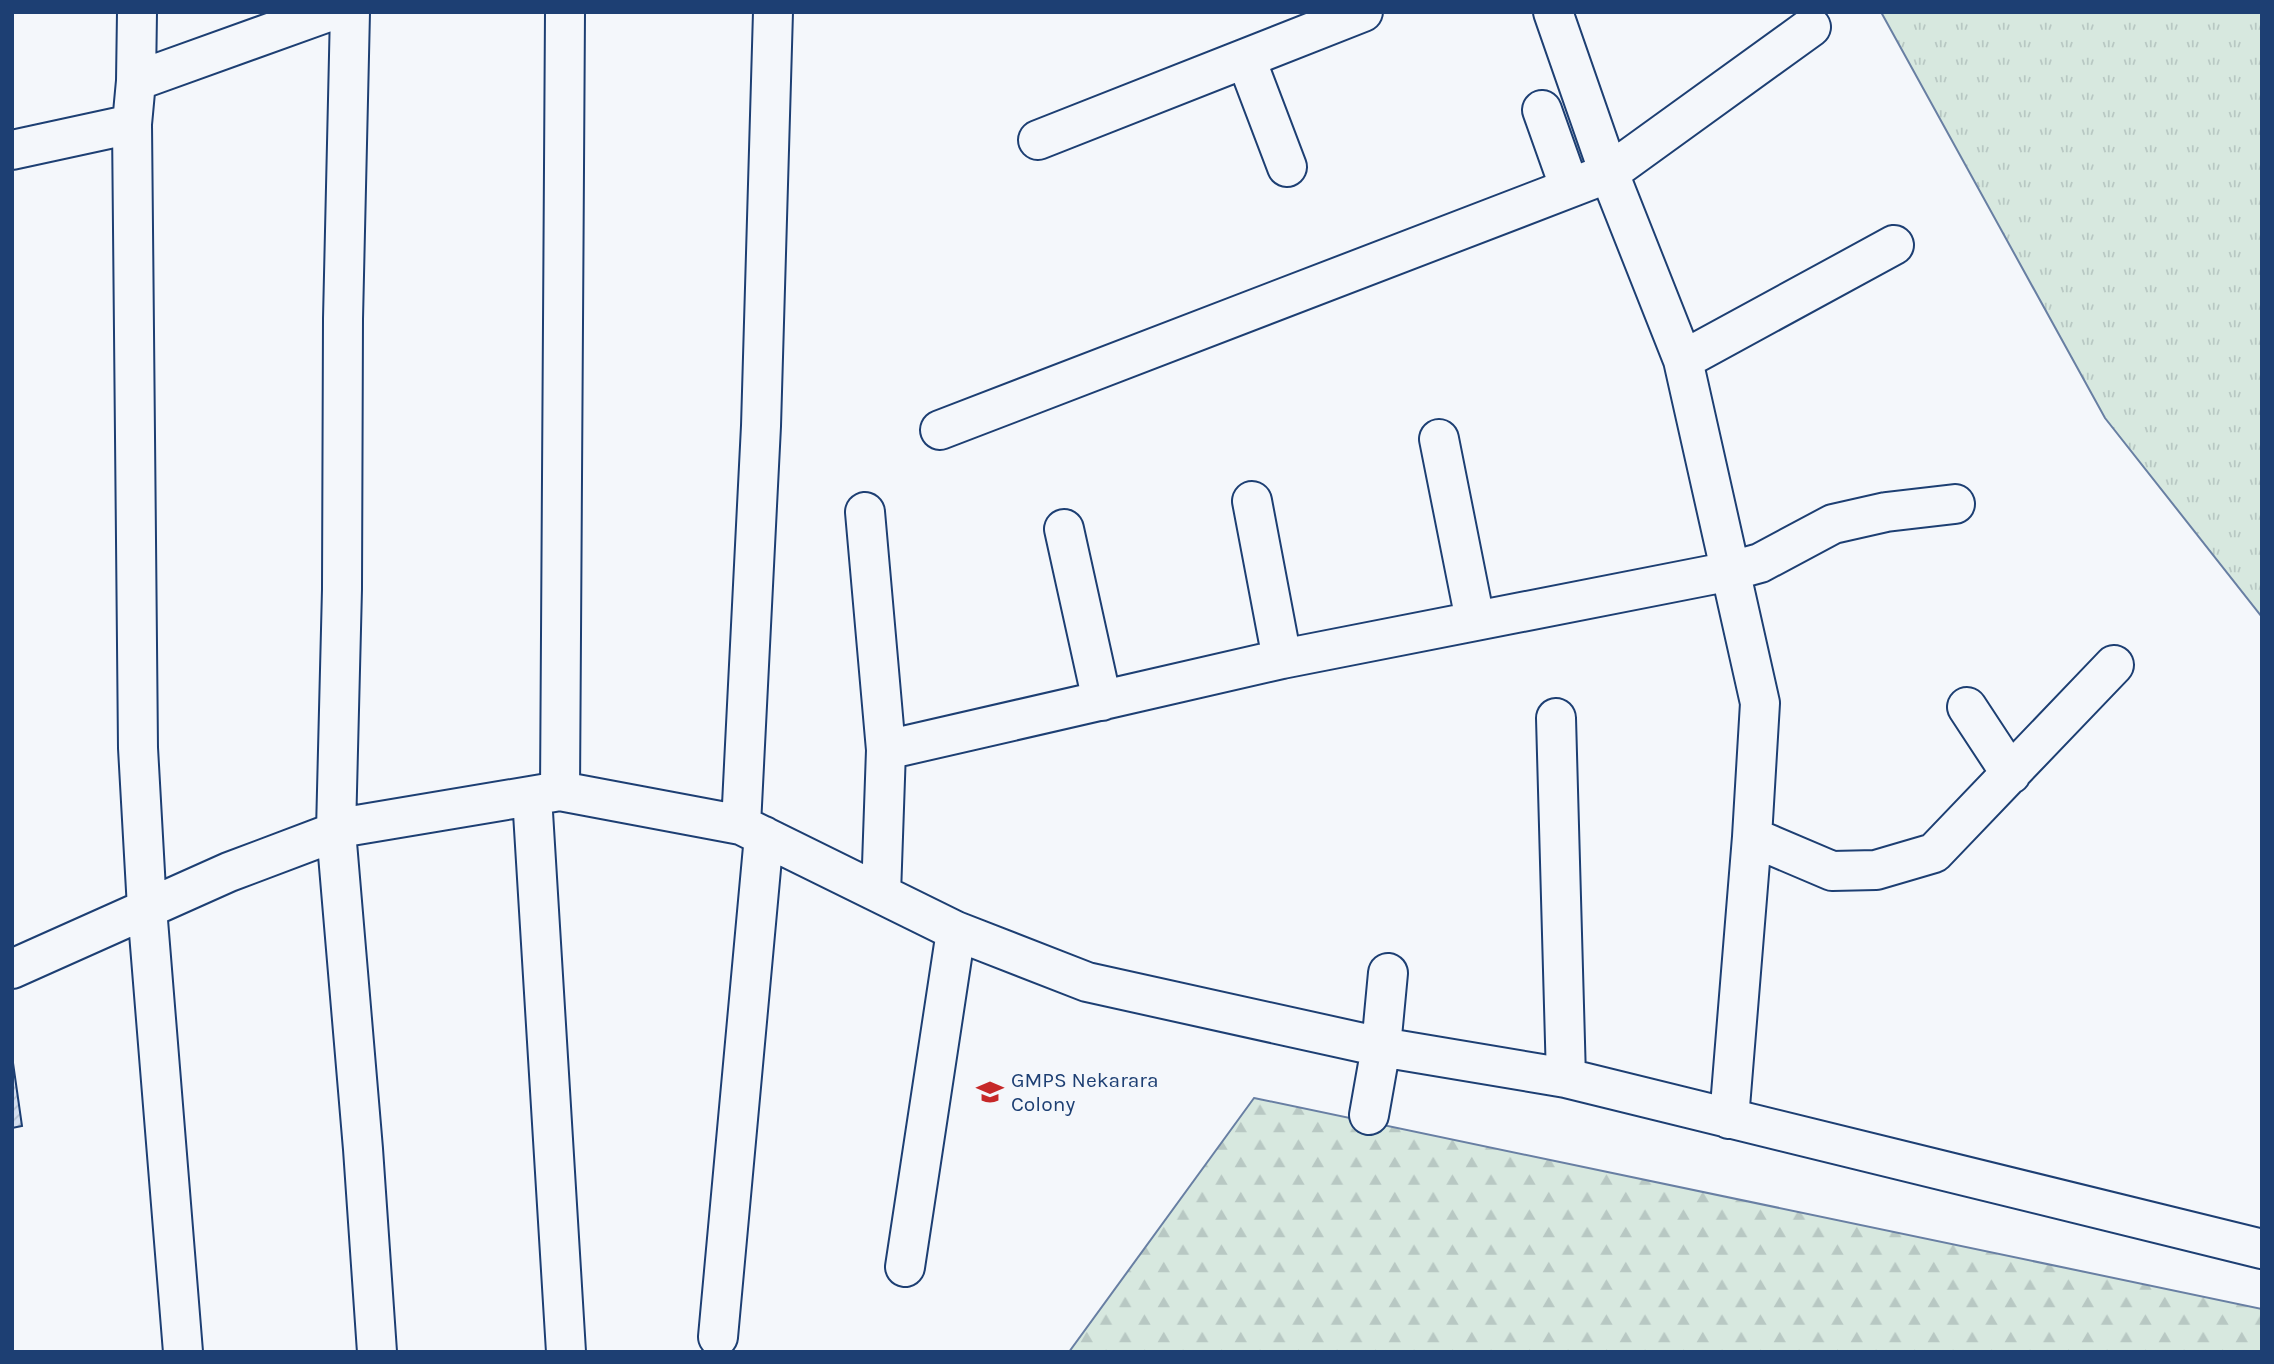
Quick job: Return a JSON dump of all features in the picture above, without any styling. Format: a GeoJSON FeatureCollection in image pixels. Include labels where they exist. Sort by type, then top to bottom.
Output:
{"type":"FeatureCollection","features":[{"type":"Feature","properties":{"kind":"street"},"geometry":{"type":"LineString","coordinates":[[137,12],[136,82],[132,124],[138,748],[147,908],[183,1352]]}},
{"type":"Feature","properties":{"kind":"street"},"geometry":{"type":"LineString","coordinates":[[136,82],[328,12]]}},
{"type":"Feature","properties":{"kind":"street"},"geometry":{"type":"LineString","coordinates":[[350,12],[336,831],[377,1352]]}},
{"type":"Feature","properties":{"kind":"street"},"geometry":{"type":"LineString","coordinates":[[565,12],[546,794],[566,1352]]}},
{"type":"Feature","properties":{"kind":"street"},"geometry":{"type":"LineString","coordinates":[[719,1336],[752,830],[773,12]]}},
{"type":"Feature","properties":{"kind":"street"},"geometry":{"type":"LineString","coordinates":[[1038,140],[1363,12]]}},
{"type":"Feature","properties":{"kind":"street"},"geometry":{"type":"LineString","coordinates":[[1553,12],[1609,173],[1682,360],[1760,703],[1729,1119]]}},
{"type":"Feature","properties":{"kind":"street"},"geometry":{"type":"LineString","coordinates":[[940,430],[1569,186],[1609,173],[1811,27]]}},
{"type":"Feature","properties":{"kind":"street"},"geometry":{"type":"LineString","coordinates":[[1246,59],[1287,167]]}},
{"type":"Feature","properties":{"kind":"street"},"geometry":{"type":"LineString","coordinates":[[1542,110],[1569,186]]}},
{"type":"Feature","properties":{"kind":"street"},"geometry":{"type":"LineString","coordinates":[[12,150],[132,124]]}},
{"type":"Feature","properties":{"kind":"street"},"geometry":{"type":"LineString","coordinates":[[1682,360],[1894,245]]}},
{"type":"Feature","properties":{"kind":"street"},"geometry":{"type":"LineString","coordinates":[[1439,439],[1475,620]]}},
{"type":"Feature","properties":{"kind":"street"},"geometry":{"type":"LineString","coordinates":[[1252,501],[1282,659]]}},
{"type":"Feature","properties":{"kind":"street"},"geometry":{"type":"LineString","coordinates":[[886,750],[1282,659],[1731,571],[1760,563],[1833,524],[1886,512],[1955,504]]}},
{"type":"Feature","properties":{"kind":"street"},"geometry":{"type":"LineString","coordinates":[[865,512],[886,750],[881,894]]}},
{"type":"Feature","properties":{"kind":"street"},"geometry":{"type":"LineString","coordinates":[[1064,528],[1102,701]]}},
{"type":"Feature","properties":{"kind":"street"},"geometry":{"type":"LineString","coordinates":[[1752,837],[1832,871],[1876,870],[1934,853],[2114,665]]}},
{"type":"Feature","properties":{"kind":"street"},"geometry":{"type":"LineString","coordinates":[[1966,707],[2011,774]]}},
{"type":"Feature","properties":{"kind":"street"},"geometry":{"type":"LineString","coordinates":[[1556,718],[1566,1078]]}},
{"type":"Feature","properties":{"kind":"street"},"geometry":{"type":"LineString","coordinates":[[12,969],[229,872],[351,826],[546,794],[752,830],[956,931],[1087,982],[1381,1047],[1566,1078],[2262,1249]]}},
{"type":"Feature","properties":{"kind":"street"},"geometry":{"type":"LineString","coordinates":[[905,1267],[956,931]]}},
{"type":"Feature","properties":{"kind":"street"},"geometry":{"type":"LineString","coordinates":[[1369,1115],[1381,1047],[1388,973]]}},
{"type":"Feature","properties":{"kind":"green space"},"geometry":{"type":"Polygon","coordinates":[[[1881,12],[2262,12],[2262,617],[2105,418],[1881,12]]]}},
{"type":"Feature","properties":{"kind":"green space"},"geometry":{"type":"Polygon","coordinates":[[[1254,1098],[2262,1309],[2262,1352],[1069,1352],[1254,1098]]]}},
{"type":"Feature","properties":{"kind":"building"},"geometry":{"type":"Polygon","coordinates":[[[12,1056],[22,1126],[12,1128],[12,1056]]]}},
{"type":"Feature","properties":{"kind":"place","name":"GMPS Nekarara Colony"},"geometry":{"type":"Point","coordinates":[990,1092]}}]}
